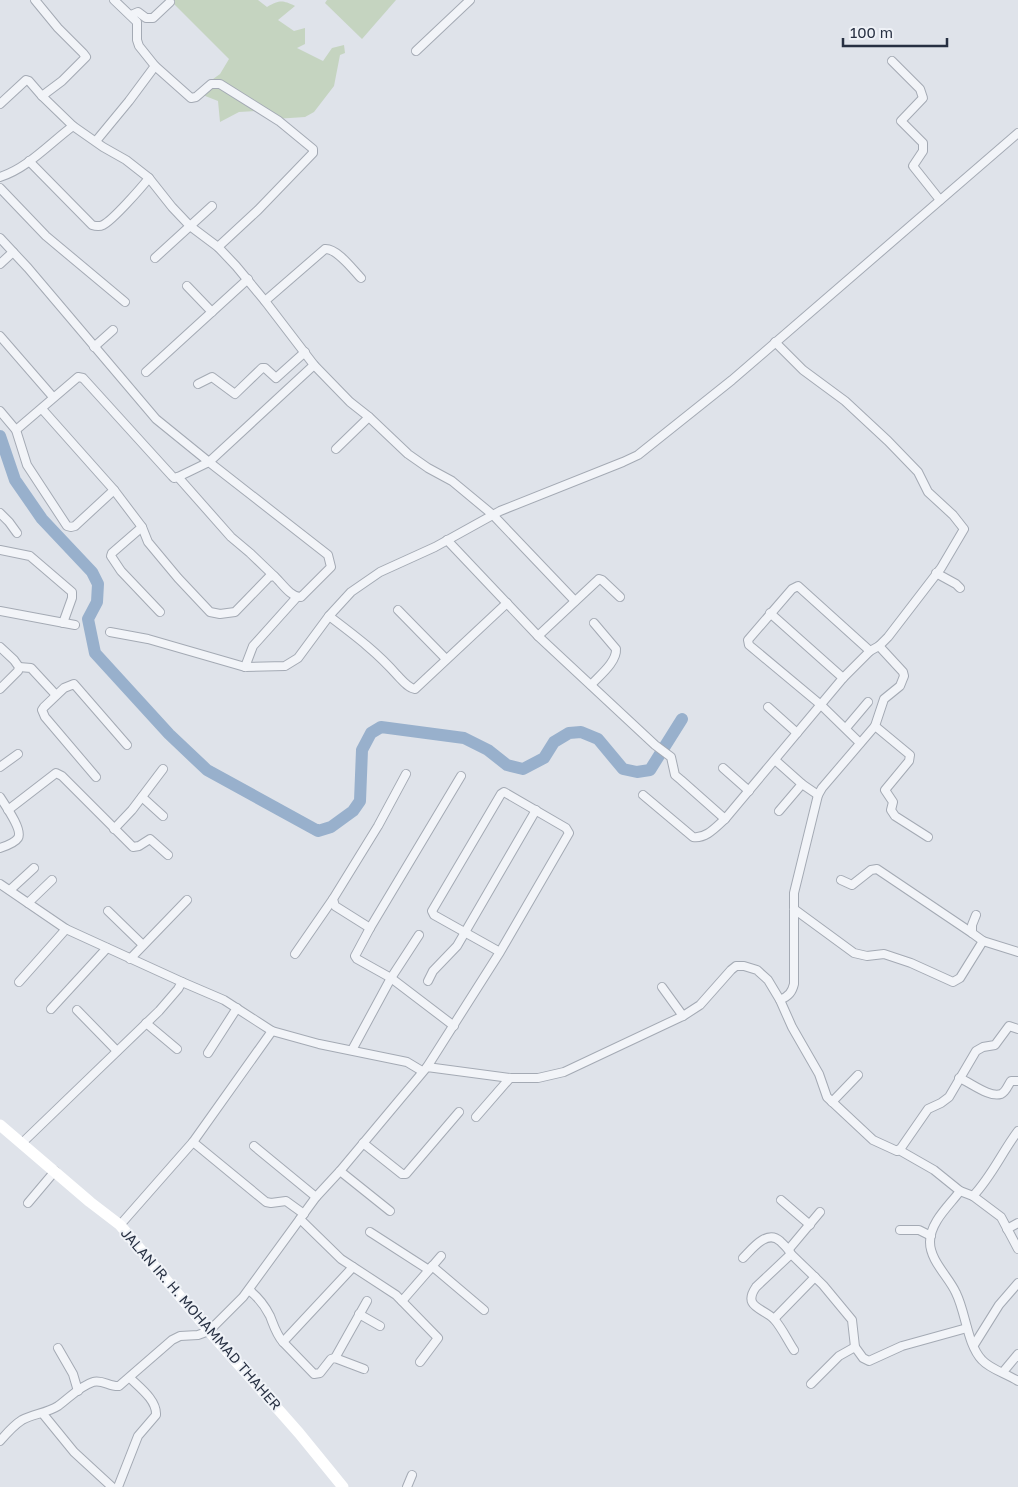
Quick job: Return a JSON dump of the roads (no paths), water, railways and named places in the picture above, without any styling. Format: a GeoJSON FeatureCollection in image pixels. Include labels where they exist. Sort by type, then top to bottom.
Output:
{"type":"FeatureCollection","features":[{"type":"Feature","properties":{"kind":"main road","name":"JALAN IR. H. MOHAMMAD THAHER"},"geometry":{"type":"LineString","coordinates":[[2,1131],[22,1143],[90,1202],[120,1225],[209,1331],[299,1433],[342,1487]]}},
{"type":"Feature","properties":{"kind":"street"},"geometry":{"type":"LineString","coordinates":[[35,0],[58,28],[86,57],[62,81],[42,96]]}},
{"type":"Feature","properties":{"kind":"street"},"geometry":{"type":"LineString","coordinates":[[114,0],[137,22],[139,46],[155,66],[191,98],[196,97],[212,84],[220,84],[279,121],[313,149],[313,153],[258,210],[218,247]]}},
{"type":"Feature","properties":{"kind":"street"},"geometry":{"type":"LineString","coordinates":[[416,51],[470,0]]}},
{"type":"Feature","properties":{"kind":"street"},"geometry":{"type":"LineString","coordinates":[[131,15],[138,12],[146,18],[154,18],[170,2]]}},
{"type":"Feature","properties":{"kind":"street"},"geometry":{"type":"LineString","coordinates":[[892,60],[923,95],[923,98],[901,121],[923,143],[923,151],[914,166],[940,200]]}},
{"type":"Feature","properties":{"kind":"street"},"geometry":{"type":"LineString","coordinates":[[96,141],[155,66]]}},
{"type":"Feature","properties":{"kind":"street"},"geometry":{"type":"LineString","coordinates":[[0,104],[26,80],[29,80],[42,96],[73,126],[109,151],[126,160],[149,178],[190,226],[218,247],[248,280],[314,365],[350,402],[369,417],[408,454],[452,481],[493,515],[575,601]]}},
{"type":"Feature","properties":{"kind":"street"},"geometry":{"type":"LineString","coordinates":[[0,177],[29,161],[73,126]]}},
{"type":"Feature","properties":{"kind":"street"},"geometry":{"type":"LineString","coordinates":[[110,632],[148,639],[245,667],[285,666],[292,663],[329,616],[362,582],[493,515],[623,462],[638,454],[714,395],[1018,133]]}},
{"type":"Feature","properties":{"kind":"street"},"geometry":{"type":"LineString","coordinates":[[29,161],[92,225],[97,226],[104,225],[149,178]]}},
{"type":"Feature","properties":{"kind":"street"},"geometry":{"type":"LineString","coordinates":[[0,188],[46,236],[125,302]]}},
{"type":"Feature","properties":{"kind":"street"},"geometry":{"type":"LineString","coordinates":[[155,258],[212,206]]}},
{"type":"Feature","properties":{"kind":"street"},"geometry":{"type":"LineString","coordinates":[[0,238],[156,419],[330,558],[331,567],[304,595],[297,597],[253,646],[245,667]]}},
{"type":"Feature","properties":{"kind":"street"},"geometry":{"type":"LineString","coordinates":[[265,301],[325,249],[336,252],[361,278]]}},
{"type":"Feature","properties":{"kind":"street"},"geometry":{"type":"LineString","coordinates":[[0,264],[13,252]]}},
{"type":"Feature","properties":{"kind":"street"},"geometry":{"type":"LineString","coordinates":[[146,372],[248,280]]}},
{"type":"Feature","properties":{"kind":"street"},"geometry":{"type":"LineString","coordinates":[[187,286],[212,312]]}},
{"type":"Feature","properties":{"kind":"street"},"geometry":{"type":"LineString","coordinates":[[94,347],[113,330]]}},
{"type":"Feature","properties":{"kind":"street"},"geometry":{"type":"LineString","coordinates":[[0,336],[53,397]]}},
{"type":"Feature","properties":{"kind":"street"},"geometry":{"type":"LineString","coordinates":[[643,795],[693,837],[699,838],[707,834],[725,819],[843,678],[870,651],[879,646],[888,637],[938,571],[962,535],[964,527],[928,492],[918,472],[865,419],[845,401],[803,370],[775,342]]}},
{"type":"Feature","properties":{"kind":"street"},"geometry":{"type":"LineString","coordinates":[[198,384],[212,377],[235,394],[262,368],[265,368],[276,378],[305,352]]}},
{"type":"Feature","properties":{"kind":"street"},"geometry":{"type":"LineString","coordinates":[[16,430],[78,377],[83,378],[174,478],[209,462],[314,365]]}},
{"type":"Feature","properties":{"kind":"street"},"geometry":{"type":"LineString","coordinates":[[42,409],[114,490],[142,527],[148,542],[210,612],[220,614],[235,612],[265,580],[274,576]]}},
{"type":"Feature","properties":{"kind":"street"},"geometry":{"type":"LineString","coordinates":[[0,411],[16,430],[27,465],[67,526],[71,528],[75,526],[114,490]]}},
{"type":"Feature","properties":{"kind":"street"},"geometry":{"type":"LineString","coordinates":[[336,449],[369,417]]}},
{"type":"Feature","properties":{"kind":"street"},"geometry":{"type":"LineString","coordinates":[[178,476],[231,537],[297,597]]}},
{"type":"Feature","properties":{"kind":"street"},"geometry":{"type":"LineString","coordinates":[[0,513],[10,522],[17,533]]}},
{"type":"Feature","properties":{"kind":"street"},"geometry":{"type":"LineString","coordinates":[[142,527],[112,553],[111,556],[121,570],[160,612]]}},
{"type":"Feature","properties":{"kind":"street"},"geometry":{"type":"LineString","coordinates":[[447,540],[538,636],[669,755],[673,760],[676,774],[725,819]]}},
{"type":"Feature","properties":{"kind":"street"},"geometry":{"type":"LineString","coordinates":[[0,550],[30,556],[72,592],[72,598],[63,623]]}},
{"type":"Feature","properties":{"kind":"street"},"geometry":{"type":"LineString","coordinates":[[938,571],[960,588]]}},
{"type":"Feature","properties":{"kind":"street"},"geometry":{"type":"LineString","coordinates":[[538,636],[601,579],[620,597]]}},
{"type":"Feature","properties":{"kind":"street"},"geometry":{"type":"LineString","coordinates":[[860,743],[846,728],[765,660],[748,643],[752,634],[770,613],[792,589],[798,586],[870,651]]}},
{"type":"Feature","properties":{"kind":"street"},"geometry":{"type":"LineString","coordinates":[[329,616],[366,644],[411,688],[415,689],[507,603]]}},
{"type":"Feature","properties":{"kind":"street"},"geometry":{"type":"LineString","coordinates":[[398,610],[446,660]]}},
{"type":"Feature","properties":{"kind":"street"},"geometry":{"type":"LineString","coordinates":[[0,612],[75,625]]}},
{"type":"Feature","properties":{"kind":"street"},"geometry":{"type":"LineString","coordinates":[[770,613],[843,678]]}},
{"type":"Feature","properties":{"kind":"street"},"geometry":{"type":"LineString","coordinates":[[591,685],[614,660],[617,652],[594,623]]}},
{"type":"Feature","properties":{"kind":"street"},"geometry":{"type":"LineString","coordinates":[[780,1000],[787,997],[792,991],[794,984],[794,893],[818,795],[875,726],[884,699],[900,686],[904,676],[896,663],[879,646]]}},
{"type":"Feature","properties":{"kind":"street"},"geometry":{"type":"LineString","coordinates":[[0,647],[19,667],[31,668],[56,694]]}},
{"type":"Feature","properties":{"kind":"street"},"geometry":{"type":"LineString","coordinates":[[0,689],[18,671],[19,667]]}},
{"type":"Feature","properties":{"kind":"street"},"geometry":{"type":"LineString","coordinates":[[96,777],[43,714],[44,707],[56,694],[70,684],[77,686],[127,745]]}},
{"type":"Feature","properties":{"kind":"street"},"geometry":{"type":"LineString","coordinates":[[846,728],[868,702]]}},
{"type":"Feature","properties":{"kind":"street"},"geometry":{"type":"LineString","coordinates":[[768,707],[797,733]]}},
{"type":"Feature","properties":{"kind":"street"},"geometry":{"type":"LineString","coordinates":[[875,726],[910,756],[909,760],[885,790],[887,796],[893,802],[891,810],[895,816],[928,837]]}},
{"type":"Feature","properties":{"kind":"street"},"geometry":{"type":"LineString","coordinates":[[0,767],[18,754]]}},
{"type":"Feature","properties":{"kind":"street"},"geometry":{"type":"LineString","coordinates":[[775,760],[802,784],[818,795]]}},
{"type":"Feature","properties":{"kind":"street"},"geometry":{"type":"LineString","coordinates":[[723,768],[749,791]]}},
{"type":"Feature","properties":{"kind":"street"},"geometry":{"type":"LineString","coordinates":[[114,829],[163,769]]}},
{"type":"Feature","properties":{"kind":"street"},"geometry":{"type":"LineString","coordinates":[[8,810],[56,773],[62,776],[133,847],[139,846],[150,839],[168,855]]}},
{"type":"Feature","properties":{"kind":"street"},"geometry":{"type":"LineString","coordinates":[[295,954],[334,899],[378,826],[406,774]]}},
{"type":"Feature","properties":{"kind":"street"},"geometry":{"type":"LineString","coordinates":[[454,1026],[391,978],[356,957],[370,928],[461,776]]}},
{"type":"Feature","properties":{"kind":"street"},"geometry":{"type":"LineString","coordinates":[[779,811],[802,784]]}},
{"type":"Feature","properties":{"kind":"street"},"geometry":{"type":"LineString","coordinates":[[0,1441],[23,1420],[43,1414],[58,1406],[92,1382],[98,1381],[109,1386],[119,1386],[172,1340],[180,1336],[198,1335],[209,1331],[249,1290],[316,1197],[340,1171],[424,1069],[454,1026],[500,952],[569,833],[566,828],[508,793],[502,793],[432,911],[434,916],[500,952]]}},
{"type":"Feature","properties":{"kind":"street"},"geometry":{"type":"LineString","coordinates":[[0,797],[16,824],[19,837],[14,842],[0,848]]}},
{"type":"Feature","properties":{"kind":"street"},"geometry":{"type":"LineString","coordinates":[[142,797],[163,816]]}},
{"type":"Feature","properties":{"kind":"street"},"geometry":{"type":"LineString","coordinates":[[428,981],[433,971],[453,951],[465,932],[536,810]]}},
{"type":"Feature","properties":{"kind":"street"},"geometry":{"type":"LineString","coordinates":[[10,890],[34,868]]}},
{"type":"Feature","properties":{"kind":"street"},"geometry":{"type":"LineString","coordinates":[[841,880],[852,885],[871,870],[877,869],[983,941],[1018,952]]}},
{"type":"Feature","properties":{"kind":"street"},"geometry":{"type":"LineString","coordinates":[[28,903],[52,880]]}},
{"type":"Feature","properties":{"kind":"street"},"geometry":{"type":"LineString","coordinates":[[0,884],[66,929],[224,1000],[272,1031],[319,1044],[407,1062],[424,1069],[510,1078],[538,1078],[564,1072],[683,1016],[700,1005],[736,966],[757,970],[768,980],[780,1000],[792,1027],[819,1074],[825,1095],[873,1140],[891,1149],[899,1150],[934,1170],[960,1191],[973,1196],[1000,1217],[1018,1249]]}},
{"type":"Feature","properties":{"kind":"street"},"geometry":{"type":"LineString","coordinates":[[334,899],[334,904],[338,909],[370,928]]}},
{"type":"Feature","properties":{"kind":"street"},"geometry":{"type":"LineString","coordinates":[[130,959],[187,900]]}},
{"type":"Feature","properties":{"kind":"street"},"geometry":{"type":"LineString","coordinates":[[794,909],[854,953],[867,956],[884,954],[953,982],[960,978],[983,941]]}},
{"type":"Feature","properties":{"kind":"street"},"geometry":{"type":"LineString","coordinates":[[108,911],[143,946]]}},
{"type":"Feature","properties":{"kind":"street"},"geometry":{"type":"LineString","coordinates":[[972,933],[972,925],[976,915]]}},
{"type":"Feature","properties":{"kind":"street"},"geometry":{"type":"LineString","coordinates":[[19,982],[66,929]]}},
{"type":"Feature","properties":{"kind":"street"},"geometry":{"type":"LineString","coordinates":[[352,1050],[391,978],[419,935]]}},
{"type":"Feature","properties":{"kind":"street"},"geometry":{"type":"LineString","coordinates":[[51,1009],[107,948]]}},
{"type":"Feature","properties":{"kind":"street"},"geometry":{"type":"LineString","coordinates":[[22,1143],[146,1023],[178,989],[182,982]]}},
{"type":"Feature","properties":{"kind":"street"},"geometry":{"type":"LineString","coordinates":[[662,987],[683,1016]]}},
{"type":"Feature","properties":{"kind":"street"},"geometry":{"type":"LineString","coordinates":[[208,1053],[237,1008]]}},
{"type":"Feature","properties":{"kind":"street"},"geometry":{"type":"LineString","coordinates":[[77,1010],[117,1051]]}},
{"type":"Feature","properties":{"kind":"street"},"geometry":{"type":"LineString","coordinates":[[146,1023],[177,1049]]}},
{"type":"Feature","properties":{"kind":"street"},"geometry":{"type":"LineString","coordinates":[[899,1150],[928,1109],[949,1097],[958,1078],[976,1051],[983,1047],[996,1045],[1009,1026],[1018,1029]]}},
{"type":"Feature","properties":{"kind":"street"},"geometry":{"type":"LineString","coordinates":[[120,1225],[193,1142],[272,1031]]}},
{"type":"Feature","properties":{"kind":"street"},"geometry":{"type":"LineString","coordinates":[[832,1102],[858,1075]]}},
{"type":"Feature","properties":{"kind":"street"},"geometry":{"type":"LineString","coordinates":[[476,1117],[510,1078]]}},
{"type":"Feature","properties":{"kind":"street"},"geometry":{"type":"LineString","coordinates":[[958,1078],[991,1093],[1000,1094],[1011,1081],[1018,1081]]}},
{"type":"Feature","properties":{"kind":"street"},"geometry":{"type":"LineString","coordinates":[[363,1143],[402,1174],[406,1174],[459,1112]]}},
{"type":"Feature","properties":{"kind":"street"},"geometry":{"type":"LineString","coordinates":[[973,1196],[992,1174],[1018,1131]]}},
{"type":"Feature","properties":{"kind":"street"},"geometry":{"type":"LineString","coordinates":[[193,1142],[266,1202],[286,1201],[341,1259],[396,1294],[438,1338],[420,1362]]}},
{"type":"Feature","properties":{"kind":"street"},"geometry":{"type":"LineString","coordinates":[[254,1146],[316,1197]]}},
{"type":"Feature","properties":{"kind":"street"},"geometry":{"type":"LineString","coordinates":[[28,1203],[55,1171]]}},
{"type":"Feature","properties":{"kind":"street"},"geometry":{"type":"LineString","coordinates":[[340,1171],[390,1210]]}},
{"type":"Feature","properties":{"kind":"street"},"geometry":{"type":"LineString","coordinates":[[960,1191],[933,1228],[930,1244],[932,1252],[955,1291],[964,1314],[968,1334],[980,1359],[1018,1381]]}},
{"type":"Feature","properties":{"kind":"street"},"geometry":{"type":"LineString","coordinates":[[782,1200],[810,1225]]}},
{"type":"Feature","properties":{"kind":"street"},"geometry":{"type":"LineString","coordinates":[[794,1350],[774,1319],[752,1304],[752,1292],[790,1251],[820,1212]]}},
{"type":"Feature","properties":{"kind":"street"},"geometry":{"type":"LineString","coordinates":[[1007,1229],[1018,1223]]}},
{"type":"Feature","properties":{"kind":"street"},"geometry":{"type":"LineString","coordinates":[[900,1230],[919,1230],[931,1236]]}},
{"type":"Feature","properties":{"kind":"street"},"geometry":{"type":"LineString","coordinates":[[370,1232],[430,1268],[484,1310]]}},
{"type":"Feature","properties":{"kind":"street"},"geometry":{"type":"LineString","coordinates":[[743,1258],[765,1238],[771,1236],[777,1238],[830,1292],[852,1320],[855,1347],[863,1358],[869,1361],[873,1361],[902,1346],[967,1328]]}},
{"type":"Feature","properties":{"kind":"street"},"geometry":{"type":"LineString","coordinates":[[402,1301],[441,1256]]}},
{"type":"Feature","properties":{"kind":"street"},"geometry":{"type":"LineString","coordinates":[[283,1342],[353,1267]]}},
{"type":"Feature","properties":{"kind":"street"},"geometry":{"type":"LineString","coordinates":[[774,1319],[815,1277]]}},
{"type":"Feature","properties":{"kind":"street"},"geometry":{"type":"LineString","coordinates":[[974,1345],[999,1304],[1018,1283]]}},
{"type":"Feature","properties":{"kind":"street"},"geometry":{"type":"LineString","coordinates":[[249,1290],[263,1304],[276,1333],[314,1374],[320,1373],[331,1359],[335,1358],[367,1301]]}},
{"type":"Feature","properties":{"kind":"street"},"geometry":{"type":"LineString","coordinates":[[359,1314],[380,1326]]}},
{"type":"Feature","properties":{"kind":"street"},"geometry":{"type":"LineString","coordinates":[[811,1384],[839,1356],[855,1347]]}},
{"type":"Feature","properties":{"kind":"street"},"geometry":{"type":"LineString","coordinates":[[58,1348],[73,1374],[78,1391]]}},
{"type":"Feature","properties":{"kind":"street"},"geometry":{"type":"LineString","coordinates":[[1003,1372],[1018,1354]]}},
{"type":"Feature","properties":{"kind":"street"},"geometry":{"type":"LineString","coordinates":[[335,1358],[364,1369]]}},
{"type":"Feature","properties":{"kind":"street"},"geometry":{"type":"LineString","coordinates":[[118,1487],[138,1436],[156,1415],[154,1406],[143,1390],[130,1378]]}},
{"type":"Feature","properties":{"kind":"street"},"geometry":{"type":"LineString","coordinates":[[43,1414],[74,1452],[112,1487]]}},
{"type":"Feature","properties":{"kind":"street"},"geometry":{"type":"LineString","coordinates":[[407,1487],[412,1475]]}},
{"type":"Feature","properties":{"kind":"waterway"},"geometry":{"type":"LineString","coordinates":[[0,436],[15,480],[42,519],[92,572],[98,584],[97,602],[88,619],[95,653],[169,734],[207,770],[318,831],[331,827],[353,811],[360,801],[362,750],[371,733],[381,727],[464,738],[488,750],[507,765],[523,769],[544,758],[554,742],[569,733],[581,732],[598,739],[623,769],[637,772],[650,770],[682,719]]}}]}
